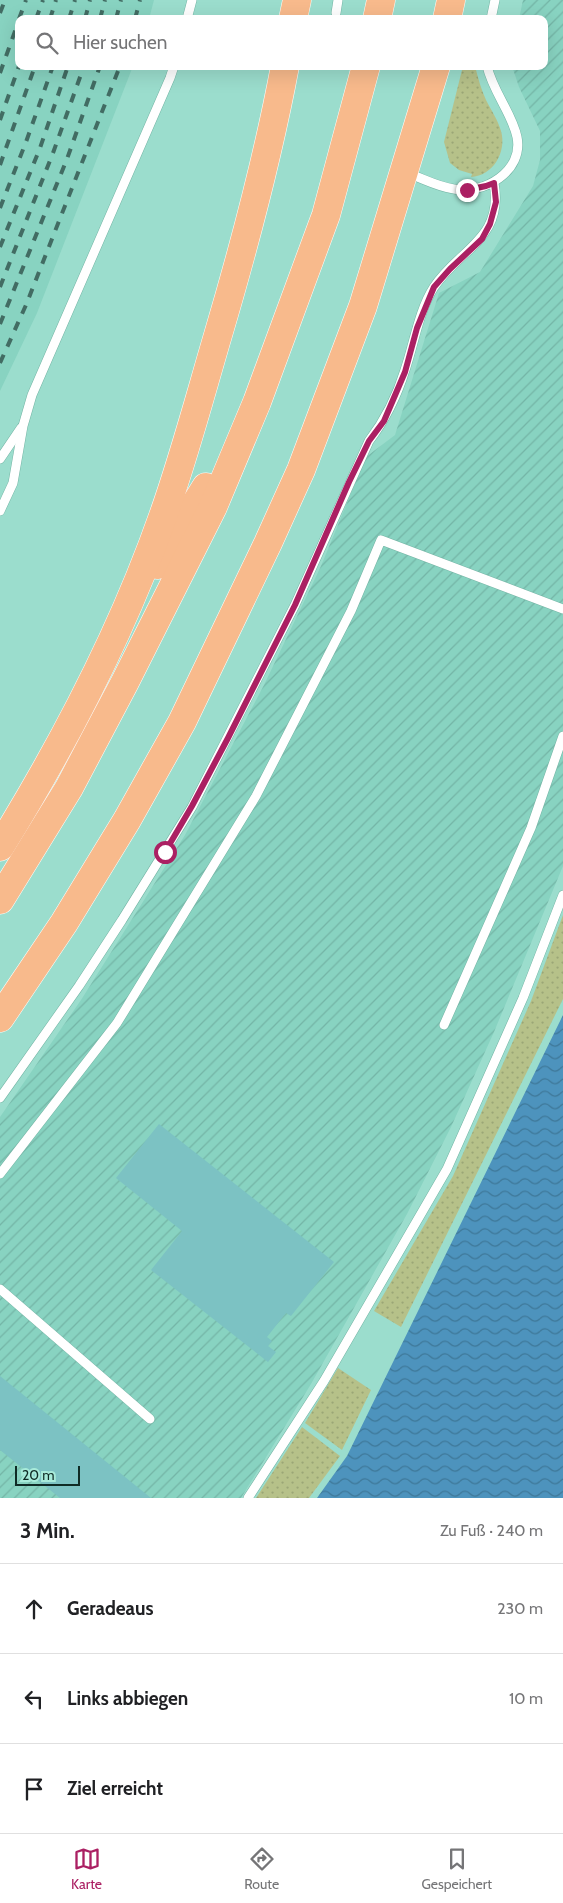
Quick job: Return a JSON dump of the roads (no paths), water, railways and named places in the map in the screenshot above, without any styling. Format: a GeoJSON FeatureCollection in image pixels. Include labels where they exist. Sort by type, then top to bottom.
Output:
{"type":"FeatureCollection","features":[{"type":"Feature","properties":{"kind":"highway"},"geometry":{"type":"LineString","coordinates":[[295,15],[297,0]]}},
{"type":"Feature","properties":{"kind":"highway"},"geometry":{"type":"LineString","coordinates":[[378,15],[381,0]]}},
{"type":"Feature","properties":{"kind":"highway"},"geometry":{"type":"LineString","coordinates":[[448,15],[451,0]]}},
{"type":"Feature","properties":{"kind":"highway"},"geometry":{"type":"LineString","coordinates":[[0,848],[80,704],[114,634],[163,516],[201,396],[232,288],[256,198],[284,70]]}},
{"type":"Feature","properties":{"kind":"highway"},"geometry":{"type":"LineString","coordinates":[[0,900],[69,788],[126,682],[213,507],[257,402],[326,215],[365,70]]}},
{"type":"Feature","properties":{"kind":"highway"},"geometry":{"type":"LineString","coordinates":[[0,1018],[64,923],[127,820],[182,722],[297,478],[363,306],[435,70]]}},
{"type":"Feature","properties":{"kind":"highway"},"geometry":{"type":"LineString","coordinates":[[114,634],[257,402]]}},
{"type":"Feature","properties":{"kind":"lane"},"geometry":{"type":"LineString","coordinates":[[188,15],[192,0]]}},
{"type":"Feature","properties":{"kind":"lane"},"geometry":{"type":"LineString","coordinates":[[336,13],[338,0]]}},
{"type":"Feature","properties":{"kind":"lane"},"geometry":{"type":"LineString","coordinates":[[492,15],[494,0]]}},
{"type":"Feature","properties":{"kind":"lane"},"geometry":{"type":"LineString","coordinates":[[0,511],[13,483],[23,426],[32,395],[141,148],[173,70]]}},
{"type":"Feature","properties":{"kind":"lane"},"geometry":{"type":"LineString","coordinates":[[404,171],[454,190],[476,189],[494,183],[502,177],[515,159],[517,137],[491,81],[489,70]]}},
{"type":"Feature","properties":{"kind":"lane"},"geometry":{"type":"LineString","coordinates":[[0,1098],[127,913],[192,806],[295,605],[365,450],[384,421],[405,372],[417,328],[434,287],[482,239],[490,224],[496,202],[494,183]]}},
{"type":"Feature","properties":{"kind":"lane"},"geometry":{"type":"LineString","coordinates":[[0,460],[23,426]]}},
{"type":"Feature","properties":{"kind":"lane"},"geometry":{"type":"LineString","coordinates":[[0,1174],[117,1023],[256,796],[351,611],[381,540],[563,609]]}},
{"type":"Feature","properties":{"kind":"lane"},"geometry":{"type":"LineString","coordinates":[[444,1026],[531,828],[563,736]]}},
{"type":"Feature","properties":{"kind":"lane"},"geometry":{"type":"LineString","coordinates":[[248,1498],[324,1381],[447,1169],[523,998],[563,895]]}},
{"type":"Feature","properties":{"kind":"lane"},"geometry":{"type":"LineString","coordinates":[[0,1289],[150,1419]]}},
{"type":"Feature","properties":{"kind":"water"},"geometry":{"type":"Polygon","coordinates":[[[563,1015],[563,1498],[317,1498],[347,1456],[563,1015]]]}},
{"type":"Feature","properties":{"kind":"railway"},"geometry":{"type":"LineString","coordinates":[[0,13],[5,0]]}},
{"type":"Feature","properties":{"kind":"railway"},"geometry":{"type":"LineString","coordinates":[[20,15],[26,0]]}},
{"type":"Feature","properties":{"kind":"railway"},"geometry":{"type":"LineString","coordinates":[[37,15],[43,0]]}},
{"type":"Feature","properties":{"kind":"railway"},"geometry":{"type":"LineString","coordinates":[[51,15],[56,0]]}},
{"type":"Feature","properties":{"kind":"railway"},"geometry":{"type":"LineString","coordinates":[[70,15],[75,0]]}},
{"type":"Feature","properties":{"kind":"railway"},"geometry":{"type":"LineString","coordinates":[[86,15],[90,0]]}},
{"type":"Feature","properties":{"kind":"railway"},"geometry":{"type":"LineString","coordinates":[[101,15],[105,0]]}},
{"type":"Feature","properties":{"kind":"railway"},"geometry":{"type":"LineString","coordinates":[[117,15],[121,0]]}},
{"type":"Feature","properties":{"kind":"railway"},"geometry":{"type":"LineString","coordinates":[[136,15],[140,0]]}},
{"type":"Feature","properties":{"kind":"railway"},"geometry":{"type":"LineString","coordinates":[[0,73],[15,31]]}},
{"type":"Feature","properties":{"kind":"railway"},"geometry":{"type":"LineString","coordinates":[[0,120],[18,70]]}},
{"type":"Feature","properties":{"kind":"railway"},"geometry":{"type":"LineString","coordinates":[[0,165],[34,70]]}},
{"type":"Feature","properties":{"kind":"railway"},"geometry":{"type":"LineString","coordinates":[[0,208],[52,70]]}},
{"type":"Feature","properties":{"kind":"railway"},"geometry":{"type":"LineString","coordinates":[[0,247],[40,148],[67,70]]}},
{"type":"Feature","properties":{"kind":"railway"},"geometry":{"type":"LineString","coordinates":[[0,287],[53,153],[83,70]]}},
{"type":"Feature","properties":{"kind":"railway"},"geometry":{"type":"LineString","coordinates":[[0,324],[67,159],[99,70]]}},
{"type":"Feature","properties":{"kind":"railway"},"geometry":{"type":"LineString","coordinates":[[0,363],[26,305],[118,70]]}}]}
